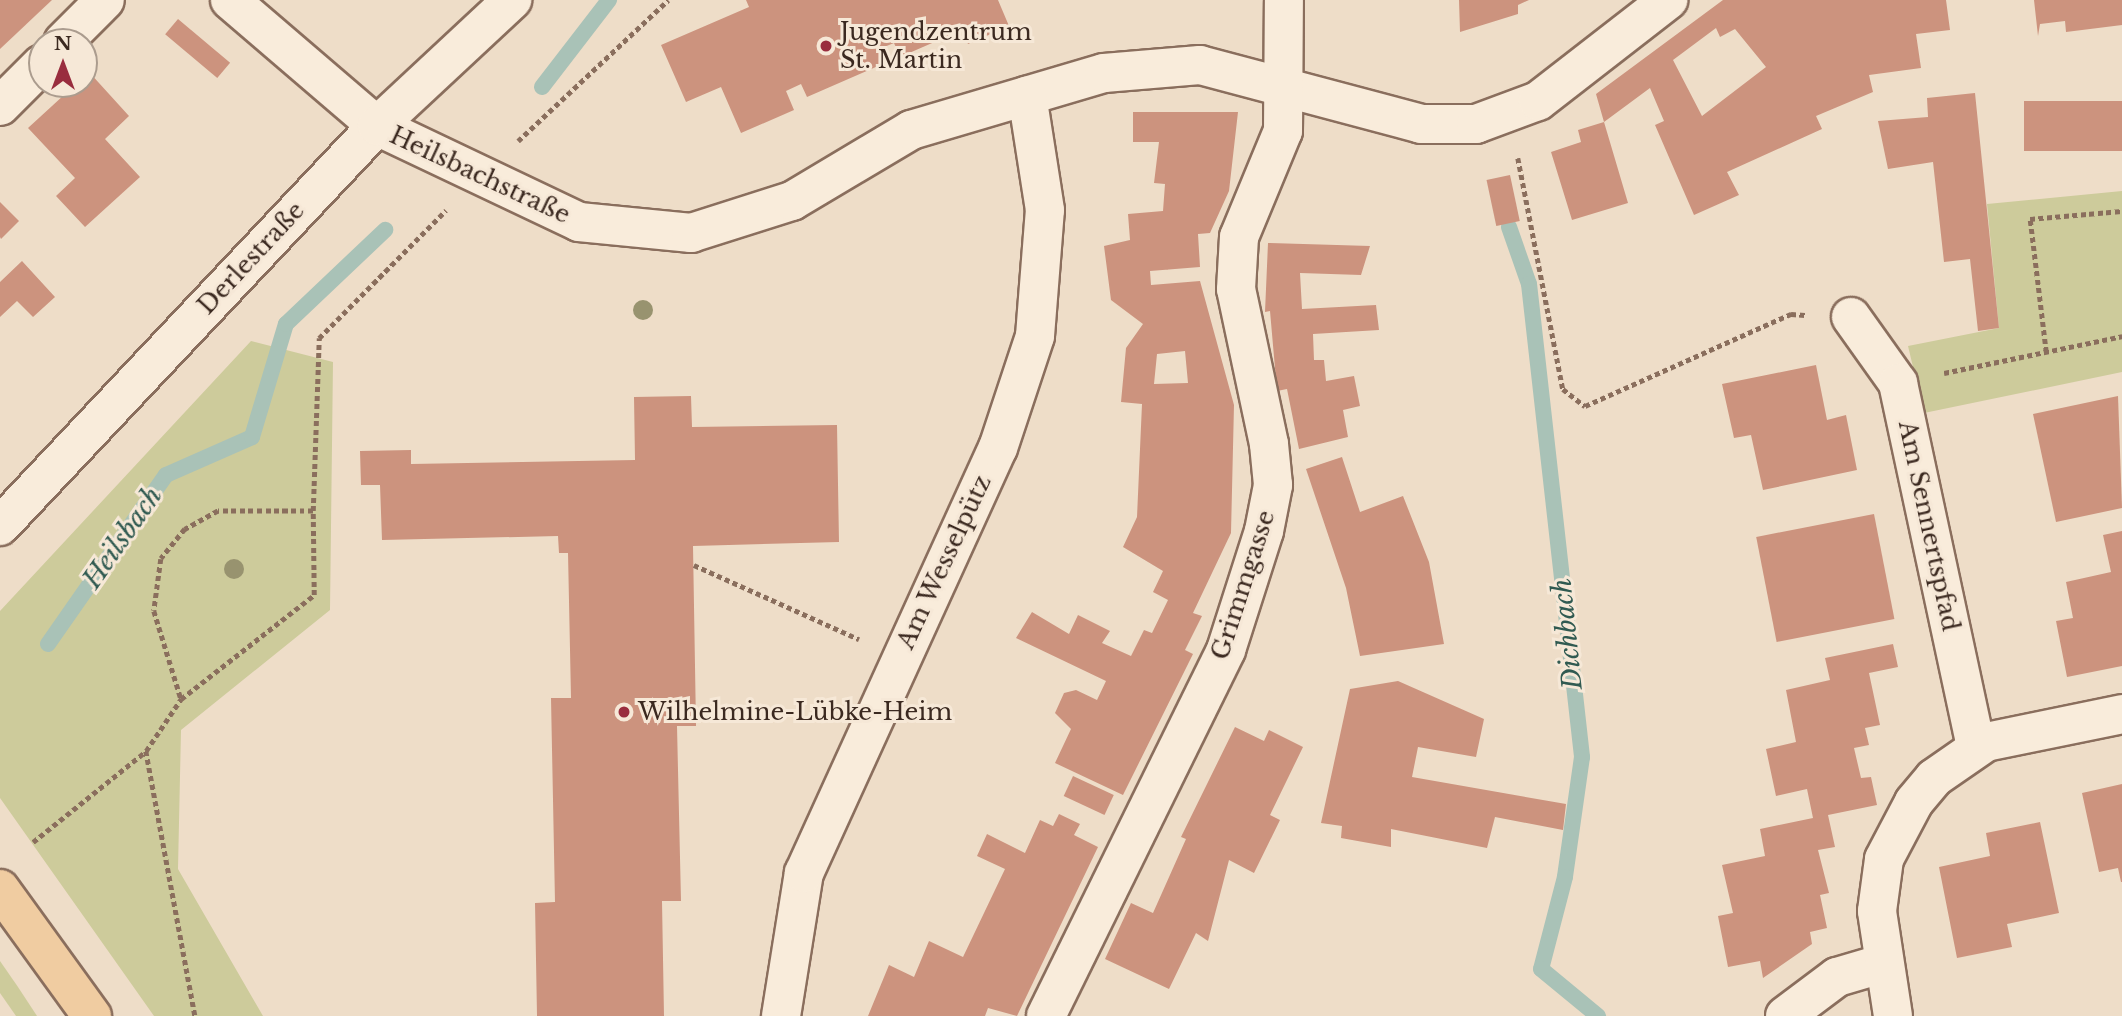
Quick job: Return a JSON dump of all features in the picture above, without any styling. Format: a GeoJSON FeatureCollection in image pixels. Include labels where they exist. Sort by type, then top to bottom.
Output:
{"type":"FeatureCollection","features":[{"type":"Feature","properties":{"kind":"main road"},"geometry":{"type":"LineString","coordinates":[[0,890],[92,1016]]}},
{"type":"Feature","properties":{"kind":"street"},"geometry":{"type":"LineString","coordinates":[[78,28],[105,0]]}},
{"type":"Feature","properties":{"kind":"street","name":"Heilsbachstraße"},"geometry":{"type":"LineString","coordinates":[[230,0],[377,126],[479,177],[579,222],[691,233],[792,201],[911,130],[1104,73],[1200,65],[1287,85],[1421,124],[1476,124],[1538,101],[1668,0]]}},
{"type":"Feature","properties":{"kind":"street","name":"Derlestraße"},"geometry":{"type":"LineString","coordinates":[[0,526],[377,126],[512,0]]}},
{"type":"Feature","properties":{"kind":"street","name":"Grimmgasse"},"geometry":{"type":"LineString","coordinates":[[1046,1016],[1226,650],[1264,531],[1273,485],[1269,444],[1236,289],[1239,237],[1283,131],[1287,85],[1284,0]]}},
{"type":"Feature","properties":{"kind":"street"},"geometry":{"type":"LineString","coordinates":[[0,106],[28,78]]}},
{"type":"Feature","properties":{"kind":"street","name":"Am Wesselpütz"},"geometry":{"type":"LineString","coordinates":[[781,1016],[804,873],[899,657],[998,448],[1035,335],[1045,210],[1027,95]]}},
{"type":"Feature","properties":{"kind":"street","name":"Am Sennertspfad"},"geometry":{"type":"LineString","coordinates":[[1851,317],[1898,383],[1976,748]]}},
{"type":"Feature","properties":{"kind":"street"},"geometry":{"type":"LineString","coordinates":[[1893,1016],[1881,964],[1877,911],[1884,859],[1897,827],[1934,778],[1976,748],[2122,714]]}},
{"type":"Feature","properties":{"kind":"street"},"geometry":{"type":"LineString","coordinates":[[1785,1016],[1838,976],[1881,964]]}},
{"type":"Feature","properties":{"kind":"path"},"geometry":{"type":"LineString","coordinates":[[33,842],[146,751],[180,699],[314,595],[313,511],[319,338],[479,177],[668,0]]}},
{"type":"Feature","properties":{"kind":"path"},"geometry":{"type":"LineString","coordinates":[[1509,112],[1563,389],[1585,406],[1791,314],[1851,317]]}},
{"type":"Feature","properties":{"kind":"path"},"geometry":{"type":"LineString","coordinates":[[2046,352],[2030,219],[2122,211]]}},
{"type":"Feature","properties":{"kind":"path"},"geometry":{"type":"LineString","coordinates":[[1898,383],[2122,336]]}},
{"type":"Feature","properties":{"kind":"path"},"geometry":{"type":"LineString","coordinates":[[180,699],[154,611],[161,559],[185,529],[218,511],[313,511]]}},
{"type":"Feature","properties":{"kind":"path"},"geometry":{"type":"LineString","coordinates":[[694,565],[899,657]]}},
{"type":"Feature","properties":{"kind":"path"},"geometry":{"type":"LineString","coordinates":[[146,751],[195,1016]]}},
{"type":"Feature","properties":{"kind":"shaded area"},"geometry":{"type":"Polygon","coordinates":[[[2122,191],[2122,372],[1924,413],[1908,346],[1999,328],[1987,204],[2122,191]]]}},
{"type":"Feature","properties":{"kind":"shaded area"},"geometry":{"type":"Polygon","coordinates":[[[251,341],[333,362],[330,610],[181,730],[178,869],[263,1016],[154,1016],[0,798],[0,611],[251,341]]]}},
{"type":"Feature","properties":{"kind":"shaded area"},"geometry":{"type":"Polygon","coordinates":[[[0,961],[37,1016],[16,1016],[0,993],[0,961]]]}},
{"type":"Feature","properties":{"kind":"building"},"geometry":{"type":"Polygon","coordinates":[[[0,0],[52,0],[0,49],[0,0]]]}},
{"type":"Feature","properties":{"kind":"building","name":"Jugendzentrum St. Martin"},"geometry":{"type":"Polygon","coordinates":[[[746,0],[998,0],[1009,26],[968,44],[962,30],[900,57],[894,43],[879,49],[885,63],[807,97],[801,84],[786,91],[794,110],[741,133],[721,87],[686,102],[661,45],[749,7],[746,0]]]}},
{"type":"Feature","properties":{"kind":"building"},"geometry":{"type":"Polygon","coordinates":[[[1459,0],[1529,0],[1518,5],[1518,14],[1460,32],[1459,0]]]}},
{"type":"Feature","properties":{"kind":"building"},"geometry":{"type":"Polygon","coordinates":[[[1723,0],[1946,0],[1950,30],[1916,34],[1921,68],[1869,75],[1873,92],[1816,116],[1822,129],[1727,172],[1739,195],[1694,215],[1655,125],[1664,121],[1650,88],[1604,122],[1596,94],[1723,0]],[[1716,28],[1673,60],[1702,116],[1766,67],[1735,29],[1720,37],[1716,28]]]}},
{"type":"Feature","properties":{"kind":"building"},"geometry":{"type":"Polygon","coordinates":[[[2034,0],[2122,0],[2122,25],[2066,32],[2065,21],[2040,24],[2038,36],[2034,0]]]}},
{"type":"Feature","properties":{"kind":"building"},"geometry":{"type":"Polygon","coordinates":[[[178,19],[230,63],[217,78],[165,34],[178,19]]]}},
{"type":"Feature","properties":{"kind":"building"},"geometry":{"type":"Polygon","coordinates":[[[98,82],[129,116],[105,139],[140,177],[85,227],[56,196],[75,178],[28,128],[61,98],[98,98],[98,82]]]}},
{"type":"Feature","properties":{"kind":"building"},"geometry":{"type":"Polygon","coordinates":[[[1975,93],[1999,328],[1978,331],[1970,259],[1944,262],[1933,162],[1888,169],[1878,121],[1928,117],[1927,98],[1975,93]]]}},
{"type":"Feature","properties":{"kind":"building"},"geometry":{"type":"Polygon","coordinates":[[[2024,101],[2122,101],[2122,151],[2024,151],[2024,101]]]}},
{"type":"Feature","properties":{"kind":"building"},"geometry":{"type":"Polygon","coordinates":[[[1133,112],[1238,112],[1229,191],[1210,233],[1198,234],[1200,267],[1150,271],[1151,285],[1200,281],[1234,405],[1231,533],[1193,613],[1202,616],[1185,650],[1193,654],[1123,795],[1055,763],[1071,729],[1055,713],[1064,693],[1076,690],[1097,700],[1106,681],[1016,638],[1032,612],[1069,634],[1078,615],[1110,631],[1102,643],[1131,656],[1144,630],[1152,633],[1168,600],[1153,592],[1163,571],[1123,547],[1137,517],[1142,404],[1121,402],[1126,348],[1143,324],[1111,300],[1104,246],[1130,240],[1128,214],[1163,211],[1165,184],[1154,183],[1159,142],[1133,142],[1133,112]],[[1185,351],[1157,354],[1154,384],[1188,383],[1185,351]]]}},
{"type":"Feature","properties":{"kind":"building"},"geometry":{"type":"Polygon","coordinates":[[[1604,122],[1628,203],[1572,220],[1551,152],[1581,142],[1578,130],[1604,122]]]}},
{"type":"Feature","properties":{"kind":"building"},"geometry":{"type":"Polygon","coordinates":[[[1510,175],[1520,221],[1496,226],[1487,180],[1510,175]]]}},
{"type":"Feature","properties":{"kind":"building"},"geometry":{"type":"Polygon","coordinates":[[[0,202],[19,221],[1,239],[0,237],[0,202]]]}},
{"type":"Feature","properties":{"kind":"building"},"geometry":{"type":"Polygon","coordinates":[[[1268,243],[1370,246],[1361,275],[1300,273],[1302,309],[1376,305],[1379,330],[1313,334],[1314,360],[1324,360],[1326,381],[1354,376],[1360,406],[1343,410],[1348,437],[1299,449],[1287,389],[1277,391],[1270,311],[1265,312],[1268,243]]]}},
{"type":"Feature","properties":{"kind":"building"},"geometry":{"type":"Polygon","coordinates":[[[22,261],[55,297],[33,317],[17,301],[0,317],[0,282],[22,261]]]}},
{"type":"Feature","properties":{"kind":"building"},"geometry":{"type":"Polygon","coordinates":[[[1816,365],[1827,420],[1846,415],[1857,470],[1763,490],[1751,435],[1734,438],[1722,384],[1816,365]]]}},
{"type":"Feature","properties":{"kind":"building","name":"Wilhelmine-Lübke-Heim"},"geometry":{"type":"Polygon","coordinates":[[[691,396],[692,427],[837,425],[839,542],[693,546],[696,726],[677,726],[681,901],[662,901],[664,1016],[537,1016],[535,903],[555,902],[551,698],[571,698],[568,553],[559,553],[558,536],[382,540],[380,485],[361,485],[360,451],[411,450],[411,464],[635,460],[634,397],[691,396]]]}},
{"type":"Feature","properties":{"kind":"building"},"geometry":{"type":"Polygon","coordinates":[[[2118,396],[2122,508],[2056,522],[2033,414],[2118,396]]]}},
{"type":"Feature","properties":{"kind":"building"},"geometry":{"type":"Polygon","coordinates":[[[1342,457],[1360,512],[1403,496],[1429,562],[1444,644],[1360,656],[1346,588],[1306,469],[1342,457]]]}},
{"type":"Feature","properties":{"kind":"building"},"geometry":{"type":"Polygon","coordinates":[[[1874,514],[1894,619],[1777,642],[1756,537],[1874,514]]]}},
{"type":"Feature","properties":{"kind":"building"},"geometry":{"type":"Polygon","coordinates":[[[2122,531],[2122,666],[2067,677],[2056,621],[2073,618],[2066,582],[2111,572],[2103,535],[2122,531]]]}},
{"type":"Feature","properties":{"kind":"building"},"geometry":{"type":"Polygon","coordinates":[[[1893,644],[1898,667],[1869,673],[1880,725],[1865,728],[1869,745],[1854,748],[1861,778],[1871,777],[1877,805],[1828,815],[1835,847],[1818,850],[1829,893],[1820,895],[1827,928],[1810,932],[1812,944],[1763,978],[1760,961],[1728,967],[1718,916],[1733,913],[1722,865],[1765,856],[1760,829],[1813,818],[1807,789],[1776,796],[1766,749],[1796,742],[1786,690],[1830,680],[1825,658],[1893,644]]]}},
{"type":"Feature","properties":{"kind":"building"},"geometry":{"type":"Polygon","coordinates":[[[1398,681],[1484,719],[1476,757],[1418,747],[1412,777],[1566,804],[1563,830],[1495,817],[1487,848],[1391,829],[1391,847],[1341,838],[1342,826],[1321,823],[1350,689],[1398,681]]]}},
{"type":"Feature","properties":{"kind":"building"},"geometry":{"type":"Polygon","coordinates":[[[1235,727],[1264,741],[1269,730],[1303,747],[1270,815],[1280,820],[1254,873],[1229,860],[1208,941],[1196,933],[1169,989],[1105,959],[1131,903],[1153,913],[1186,839],[1181,837],[1235,727]]]}},
{"type":"Feature","properties":{"kind":"building"},"geometry":{"type":"Polygon","coordinates":[[[1073,776],[1114,795],[1104,815],[1064,796],[1073,776]]]}},
{"type":"Feature","properties":{"kind":"building"},"geometry":{"type":"Polygon","coordinates":[[[2122,784],[2121,882],[2118,868],[2099,872],[2082,793],[2122,784]]]}},
{"type":"Feature","properties":{"kind":"building"},"geometry":{"type":"Polygon","coordinates":[[[1059,814],[1080,824],[1074,835],[1098,847],[1017,1016],[988,1008],[985,1016],[868,1016],[889,965],[914,977],[929,941],[963,957],[1005,869],[977,856],[987,834],[1025,853],[1040,820],[1053,826],[1059,814]]]}},
{"type":"Feature","properties":{"kind":"building"},"geometry":{"type":"Polygon","coordinates":[[[2040,822],[2059,913],[2007,924],[2012,947],[1957,958],[1939,867],[1990,856],[1986,833],[2040,822]]]}},
{"type":"Feature","properties":{"kind":"waterway","name":"Heilsbach"},"geometry":{"type":"LineString","coordinates":[[542,87],[609,0]]}},
{"type":"Feature","properties":{"kind":"waterway","name":"Dichbach"},"geometry":{"type":"LineString","coordinates":[[1509,227],[1529,284],[1582,757],[1565,877],[1541,969],[1598,1016]]}},
{"type":"Feature","properties":{"kind":"waterway","name":"Heilsbach"},"geometry":{"type":"LineString","coordinates":[[48,644],[166,475],[252,437],[286,324],[385,230]]}},
{"type":"Feature","properties":{"kind":"place","name":"Jugendzentrum St. Martin"},"geometry":{"type":"Point","coordinates":[826,46]}},
{"type":"Feature","properties":{"kind":"place","name":"Wilhelmine-Lübke-Heim"},"geometry":{"type":"Point","coordinates":[624,712]}}]}
